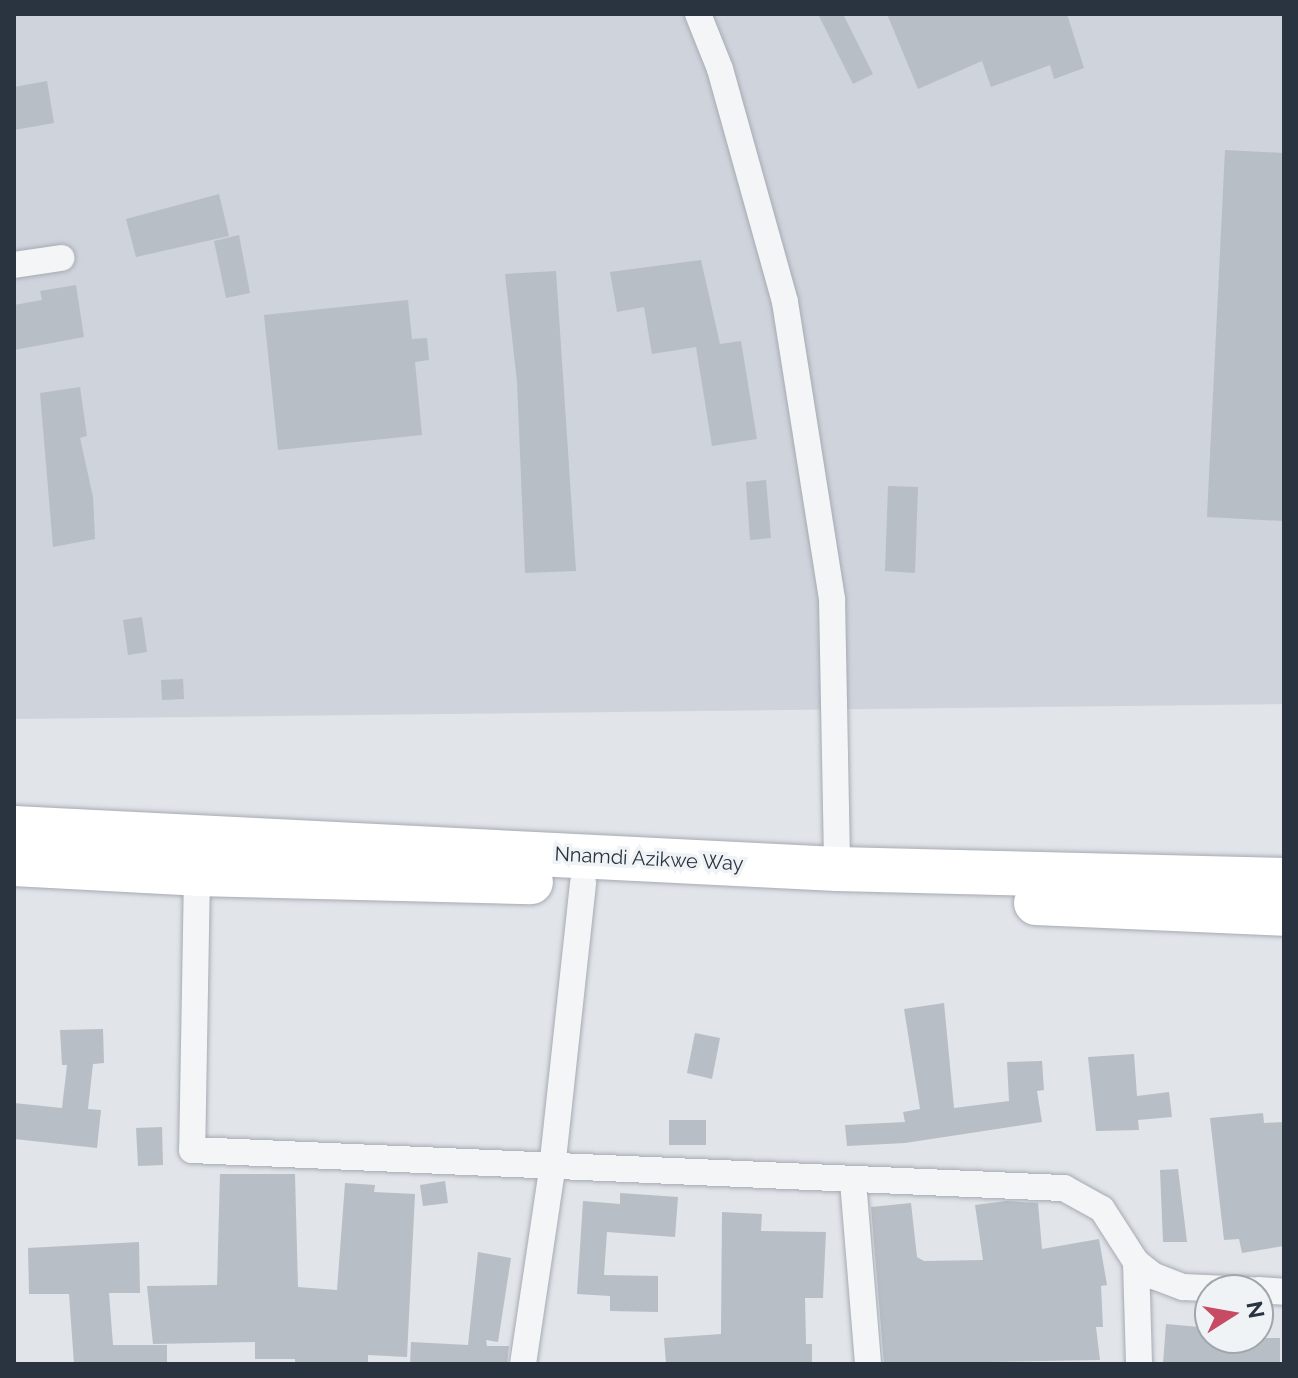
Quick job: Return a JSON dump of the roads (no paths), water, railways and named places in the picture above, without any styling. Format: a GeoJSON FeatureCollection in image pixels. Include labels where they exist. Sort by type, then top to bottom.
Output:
{"type":"FeatureCollection","features":[{"type":"Feature","properties":{"kind":"highway","name":"Nnamdi Azikwe Way"},"geometry":{"type":"LineString","coordinates":[[14,828],[837,869],[1284,880]]}},
{"type":"Feature","properties":{"kind":"highway","name":"Nnamdi Azikwe Way"},"geometry":{"type":"LineString","coordinates":[[14,864],[197,874],[583,883],[1284,914]]}},
{"type":"Feature","properties":{"kind":"street"},"geometry":{"type":"LineString","coordinates":[[698,14],[720,69],[785,302],[832,599],[837,869]]}},
{"type":"Feature","properties":{"kind":"street"},"geometry":{"type":"LineString","coordinates":[[14,265],[61,258]]}},
{"type":"Feature","properties":{"kind":"street"},"geometry":{"type":"LineString","coordinates":[[197,874],[192,1150],[552,1169],[1064,1188],[1102,1209],[1136,1262],[1183,1287],[1194,1287]]}},
{"type":"Feature","properties":{"kind":"street"},"geometry":{"type":"LineString","coordinates":[[523,1364],[552,1169],[583,883]]}},
{"type":"Feature","properties":{"kind":"street"},"geometry":{"type":"LineString","coordinates":[[853,1181],[868,1364]]}},
{"type":"Feature","properties":{"kind":"street"},"geometry":{"type":"LineString","coordinates":[[1136,1262],[1139,1364]]}}]}
